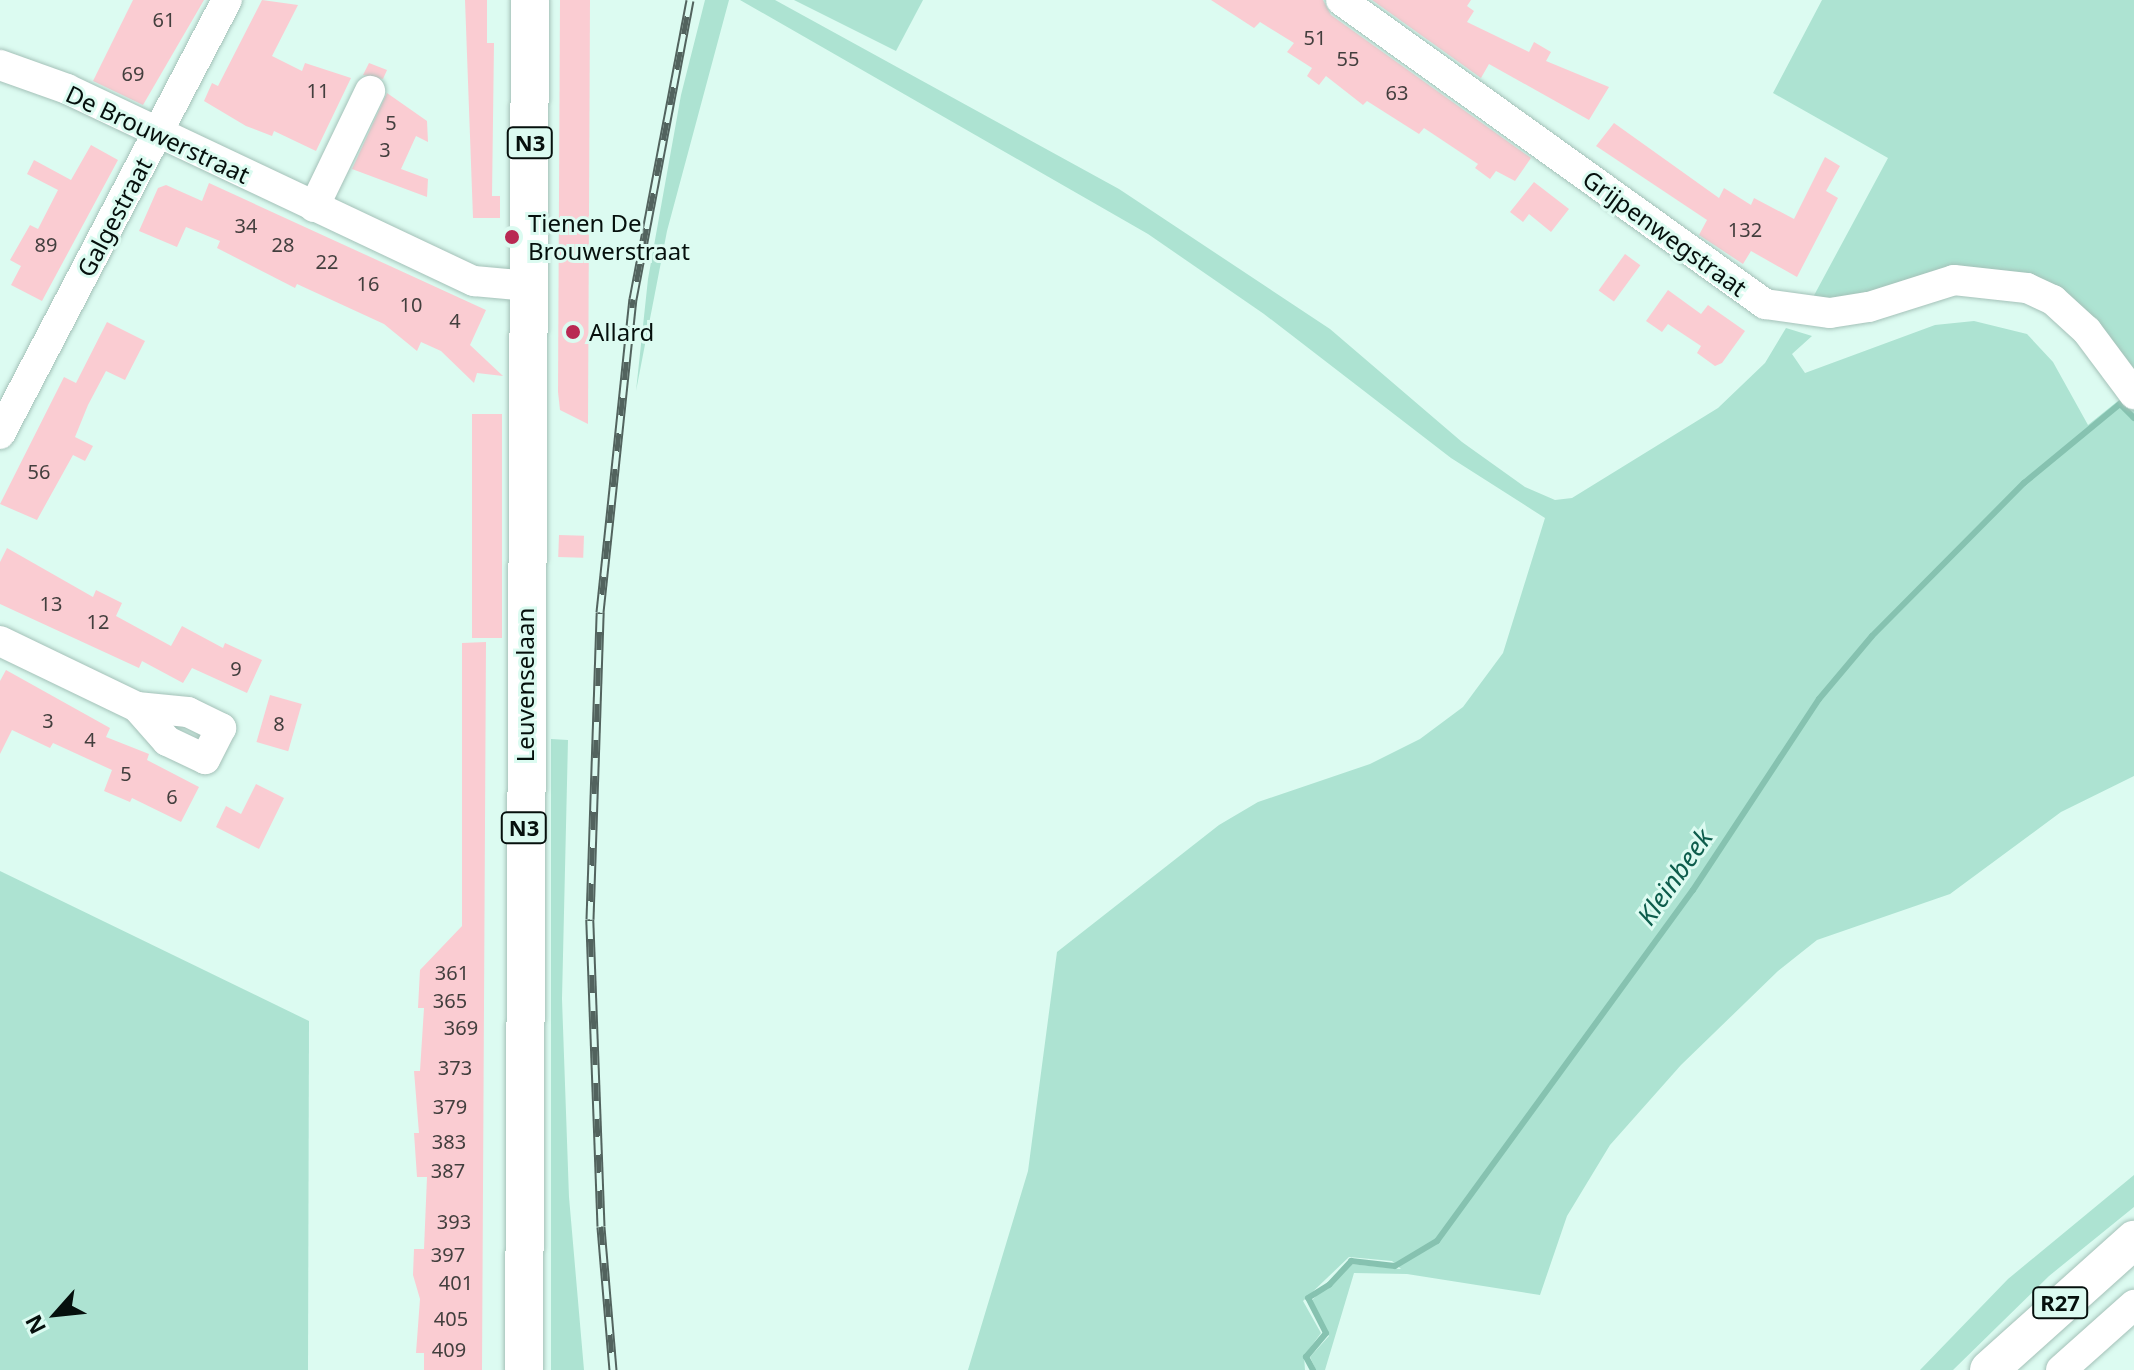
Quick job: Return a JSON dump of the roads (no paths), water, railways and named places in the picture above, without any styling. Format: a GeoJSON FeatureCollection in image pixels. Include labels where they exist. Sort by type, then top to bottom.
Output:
{"type":"FeatureCollection","features":[{"type":"Feature","properties":{"kind":"main road","name":"Leuvenselaan"},"geometry":{"type":"LineString","coordinates":[[524,1370],[530,0]]}},
{"type":"Feature","properties":{"kind":"main road","name":"R27"},"geometry":{"type":"LineString","coordinates":[[1989,1370],[2134,1240]]}},
{"type":"Feature","properties":{"kind":"street","name":"Galgestraat"},"geometry":{"type":"LineString","coordinates":[[0,434],[227,0]]}},
{"type":"Feature","properties":{"kind":"street","name":"Grijpenwegstraat"},"geometry":{"type":"LineString","coordinates":[[1341,0],[1765,304],[1830,313],[1954,280],[2027,288],[2053,300],[2087,331],[2134,394]]}},
{"type":"Feature","properties":{"kind":"street","name":"De Brouwerstraat"},"geometry":{"type":"LineString","coordinates":[[0,65],[67,89],[474,281],[529,286]]}},
{"type":"Feature","properties":{"kind":"street"},"geometry":{"type":"LineString","coordinates":[[314,207],[370,91]]}},
{"type":"Feature","properties":{"kind":"street"},"geometry":{"type":"LineString","coordinates":[[0,641],[137,707]]}},
{"type":"Feature","properties":{"kind":"street"},"geometry":{"type":"LineString","coordinates":[[2061,1370],[2134,1305]]}},
{"type":"Feature","properties":{"kind":"waterway","name":"Kleinbeek"},"geometry":{"type":"LineString","coordinates":[[1313,1370],[1306,1357],[1326,1333],[1308,1298],[1329,1285],[1351,1261],[1395,1266],[1437,1241],[1693,890],[1819,699],[1872,636],[2024,483],[2120,404],[2134,418]]}},
{"type":"Feature","properties":{"kind":"railway"},"geometry":{"type":"LineString","coordinates":[[613,1370],[601,1226],[590,919],[600,612],[633,299],[690,0]]}},
{"type":"Feature","properties":{"kind":"place","name":"Tienen De Brouwerstraat"},"geometry":{"type":"Point","coordinates":[512,237]}},
{"type":"Feature","properties":{"kind":"place","name":"Allard"},"geometry":{"type":"Point","coordinates":[573,332]}}]}
